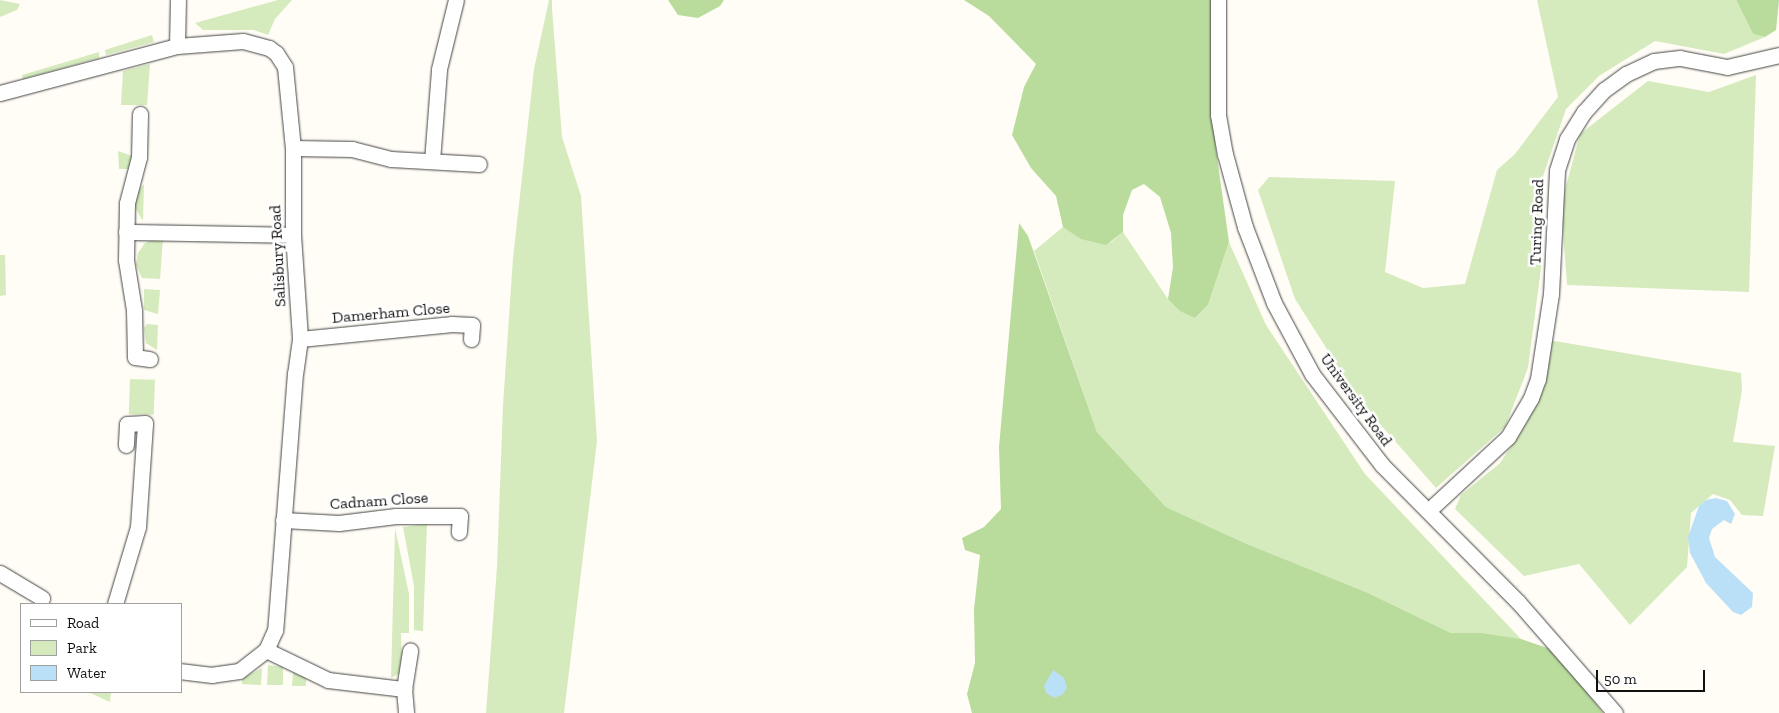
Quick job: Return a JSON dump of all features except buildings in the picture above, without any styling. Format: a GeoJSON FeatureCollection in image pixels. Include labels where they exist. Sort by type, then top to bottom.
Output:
{"type":"FeatureCollection","features":[{"type":"Feature","properties":{"kind":"street"},"geometry":{"type":"LineString","coordinates":[[177,46],[178,0]]}},
{"type":"Feature","properties":{"kind":"street"},"geometry":{"type":"LineString","coordinates":[[432,161],[439,69],[456,0]]}},
{"type":"Feature","properties":{"kind":"street","name":"University Road"},"geometry":{"type":"LineString","coordinates":[[1218,0],[1218,114],[1225,154],[1245,228],[1274,303],[1312,374],[1340,414],[1382,466],[1519,603],[1615,713]]}},
{"type":"Feature","properties":{"kind":"street","name":"Salisbury Road"},"geometry":{"type":"LineString","coordinates":[[0,94],[177,46],[243,41],[276,53],[288,76],[293,148],[293,235],[300,339],[275,630],[266,650],[253,663],[225,675],[182,671]]}},
{"type":"Feature","properties":{"kind":"street","name":"Turing Road"},"geometry":{"type":"LineString","coordinates":[[1428,512],[1508,437],[1531,398],[1538,380],[1551,294],[1556,170],[1567,139],[1584,112],[1617,80],[1654,62],[1680,58],[1727,67],[1750,64],[1779,55]]}},
{"type":"Feature","properties":{"kind":"street"},"geometry":{"type":"LineString","coordinates":[[140,114],[139,157],[127,203],[126,232],[135,357],[150,359]]}},
{"type":"Feature","properties":{"kind":"street"},"geometry":{"type":"LineString","coordinates":[[293,148],[352,149],[391,159],[479,164]]}},
{"type":"Feature","properties":{"kind":"street"},"geometry":{"type":"LineString","coordinates":[[126,232],[293,235]]}},
{"type":"Feature","properties":{"kind":"street","name":"Damerham Close"},"geometry":{"type":"LineString","coordinates":[[300,339],[452,324],[472,325],[471,339]]}},
{"type":"Feature","properties":{"kind":"street"},"geometry":{"type":"LineString","coordinates":[[115,603],[138,528],[144,423],[127,424],[126,445]]}},
{"type":"Feature","properties":{"kind":"street","name":"Cadnam Close"},"geometry":{"type":"LineString","coordinates":[[283,520],[339,523],[396,516],[460,516],[459,532]]}},
{"type":"Feature","properties":{"kind":"street"},"geometry":{"type":"LineString","coordinates":[[0,573],[19,577],[49,601]]}},
{"type":"Feature","properties":{"kind":"street"},"geometry":{"type":"LineString","coordinates":[[266,650],[328,680],[404,688]]}},
{"type":"Feature","properties":{"kind":"street"},"geometry":{"type":"LineString","coordinates":[[406,713],[404,688],[410,650]]}},
{"type":"Feature","properties":{"kind":"green space"},"geometry":{"type":"Polygon","coordinates":[[[0,0],[20,4],[17,10],[0,17],[0,0]]]}},
{"type":"Feature","properties":{"kind":"green space"},"geometry":{"type":"Polygon","coordinates":[[[278,0],[292,0],[275,19],[268,35],[254,30],[203,30],[195,23],[278,0]]]}},
{"type":"Feature","properties":{"kind":"green space"},"geometry":{"type":"Polygon","coordinates":[[[549,0],[552,0],[562,137],[581,196],[597,441],[564,713],[486,713],[497,567],[503,405],[513,258],[534,69],[549,0]]]}},
{"type":"Feature","properties":{"kind":"green space"},"geometry":{"type":"Polygon","coordinates":[[[668,0],[724,0],[720,6],[698,18],[678,15],[668,0]]]}},
{"type":"Feature","properties":{"kind":"green space"},"geometry":{"type":"Polygon","coordinates":[[[964,0],[1213,0],[1215,143],[1229,242],[1208,305],[1195,318],[1180,311],[1168,299],[1173,267],[1171,233],[1160,197],[1144,184],[1132,190],[1123,215],[1123,232],[1106,245],[1081,239],[1063,227],[1056,196],[1031,168],[1012,135],[1024,87],[1036,64],[989,16],[964,0]]]}},
{"type":"Feature","properties":{"kind":"green space"},"geometry":{"type":"Polygon","coordinates":[[[1537,0],[1736,0],[1753,34],[1765,37],[1724,54],[1655,41],[1599,76],[1566,109],[1540,185],[1541,268],[1528,368],[1505,427],[1436,488],[1360,401],[1295,299],[1258,190],[1269,177],[1395,181],[1385,272],[1423,288],[1465,284],[1497,170],[1515,154],[1558,97],[1537,0]]]}},
{"type":"Feature","properties":{"kind":"green space"},"geometry":{"type":"Polygon","coordinates":[[[1736,0],[1779,0],[1776,30],[1765,37],[1753,34],[1736,0]]]}},
{"type":"Feature","properties":{"kind":"green space"},"geometry":{"type":"Polygon","coordinates":[[[152,35],[154,42],[106,55],[105,50],[152,35]]]}},
{"type":"Feature","properties":{"kind":"green space"},"geometry":{"type":"Polygon","coordinates":[[[99,52],[99,58],[23,79],[22,75],[99,52]]]}},
{"type":"Feature","properties":{"kind":"green space"},"geometry":{"type":"Polygon","coordinates":[[[150,64],[147,105],[121,105],[123,71],[150,64]]]}},
{"type":"Feature","properties":{"kind":"green space"},"geometry":{"type":"Polygon","coordinates":[[[1756,75],[1749,292],[1567,285],[1561,205],[1580,134],[1648,81],[1709,92],[1756,75]]]}},
{"type":"Feature","properties":{"kind":"green space"},"geometry":{"type":"Polygon","coordinates":[[[118,151],[132,156],[130,169],[119,169],[118,151]]]}},
{"type":"Feature","properties":{"kind":"green space"},"geometry":{"type":"Polygon","coordinates":[[[144,184],[143,221],[134,206],[138,191],[144,184]]]}},
{"type":"Feature","properties":{"kind":"green space"},"geometry":{"type":"Polygon","coordinates":[[[1019,223],[1028,236],[1097,432],[1166,507],[1247,544],[1366,592],[1451,633],[1481,633],[1521,639],[1553,650],[1603,713],[972,713],[967,694],[975,663],[974,609],[980,555],[965,550],[962,538],[984,527],[1001,509],[999,447],[1019,223]]]}},
{"type":"Feature","properties":{"kind":"green space"},"geometry":{"type":"Polygon","coordinates":[[[1063,227],[1111,242],[1123,232],[1168,299],[1195,318],[1208,305],[1229,242],[1266,325],[1365,474],[1521,639],[1451,633],[1366,592],[1247,544],[1166,507],[1097,432],[1034,251],[1063,227]]]}},
{"type":"Feature","properties":{"kind":"green space"},"geometry":{"type":"Polygon","coordinates":[[[156,238],[163,238],[160,279],[142,278],[136,265],[138,253],[145,243],[156,238]]]}},
{"type":"Feature","properties":{"kind":"green space"},"geometry":{"type":"Polygon","coordinates":[[[0,255],[5,255],[6,295],[0,296],[0,255]]]}},
{"type":"Feature","properties":{"kind":"green space"},"geometry":{"type":"Polygon","coordinates":[[[144,289],[160,290],[158,314],[144,310],[144,289]]]}},
{"type":"Feature","properties":{"kind":"green space"},"geometry":{"type":"Polygon","coordinates":[[[147,324],[158,325],[157,350],[146,343],[144,328],[147,324]]]}},
{"type":"Feature","properties":{"kind":"green space"},"geometry":{"type":"Polygon","coordinates":[[[1549,340],[1741,373],[1742,390],[1733,442],[1775,446],[1763,516],[1742,515],[1730,500],[1713,494],[1691,513],[1687,567],[1630,625],[1579,564],[1524,576],[1455,509],[1461,495],[1500,463],[1526,424],[1542,385],[1549,340]]]}},
{"type":"Feature","properties":{"kind":"green space"},"geometry":{"type":"Polygon","coordinates":[[[130,379],[155,380],[154,415],[129,414],[130,379]]]}},
{"type":"Feature","properties":{"kind":"green space"},"geometry":{"type":"Polygon","coordinates":[[[427,524],[423,631],[414,630],[414,586],[403,527],[427,524]]]}},
{"type":"Feature","properties":{"kind":"green space"},"geometry":{"type":"Polygon","coordinates":[[[395,528],[409,594],[409,633],[401,633],[402,672],[391,678],[395,528]]]}},
{"type":"Feature","properties":{"kind":"green space"},"geometry":{"type":"Polygon","coordinates":[[[268,665],[283,667],[283,685],[267,685],[268,665]]]}},
{"type":"Feature","properties":{"kind":"green space"},"geometry":{"type":"Polygon","coordinates":[[[262,668],[261,685],[242,684],[242,679],[262,668]]]}},
{"type":"Feature","properties":{"kind":"green space"},"geometry":{"type":"Polygon","coordinates":[[[293,672],[306,678],[306,686],[292,686],[293,672]]]}},
{"type":"Feature","properties":{"kind":"green space"},"geometry":{"type":"Polygon","coordinates":[[[90,693],[111,693],[110,702],[90,693]]]}},
{"type":"Feature","properties":{"kind":"water"},"geometry":{"type":"Polygon","coordinates":[[[1716,498],[1727,501],[1735,514],[1731,524],[1724,520],[1712,529],[1709,538],[1715,557],[1753,593],[1752,607],[1741,615],[1733,612],[1706,583],[1690,553],[1688,537],[1699,506],[1706,500],[1716,498]]]}},
{"type":"Feature","properties":{"kind":"water"},"geometry":{"type":"Polygon","coordinates":[[[1053,670],[1064,678],[1067,688],[1063,694],[1055,698],[1046,693],[1044,686],[1053,670]]]}}]}
